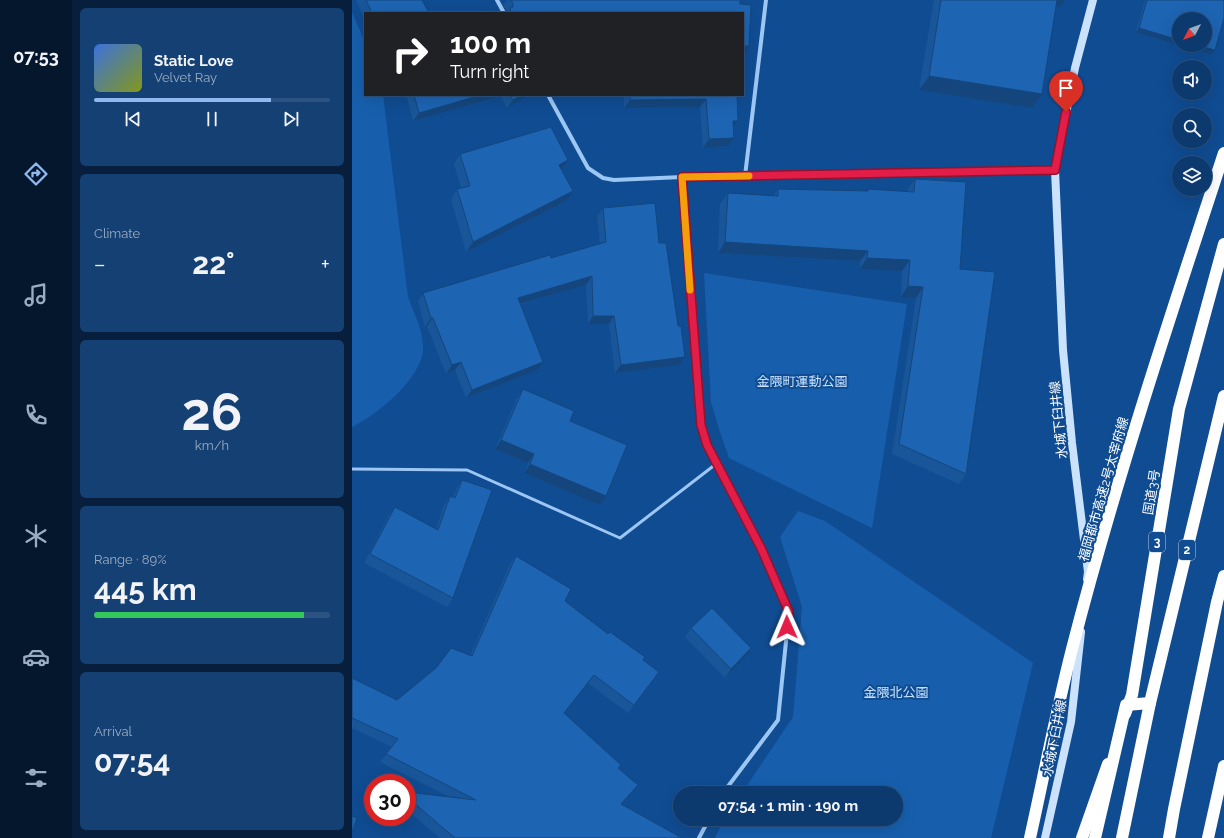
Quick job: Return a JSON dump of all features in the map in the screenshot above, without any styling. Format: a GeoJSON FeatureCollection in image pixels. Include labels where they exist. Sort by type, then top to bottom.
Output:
{"type":"FeatureCollection","features":[{"type":"Feature","properties":{"kind":"highway","name":"福岡都市高速2号太宰府線"},"geometry":{"type":"LineString","coordinates":[[1030,838],[1072,650],[1115,495],[1162,342],[1224,153]]}},
{"type":"Feature","properties":{"kind":"highway","name":"国道3号"},"geometry":{"type":"LineString","coordinates":[[1082,838],[1132,695],[1179,409],[1224,244]]}},
{"type":"Feature","properties":{"kind":"highway","name":"2"},"geometry":{"type":"LineString","coordinates":[[1122,838],[1150,703],[1224,396]]}},
{"type":"Feature","properties":{"kind":"highway"},"geometry":{"type":"LineString","coordinates":[[1169,838],[1217,602],[1224,576]]}},
{"type":"Feature","properties":{"kind":"highway"},"geometry":{"type":"LineString","coordinates":[[1096,838],[1126,705],[1150,703]]}},
{"type":"Feature","properties":{"kind":"highway"},"geometry":{"type":"LineString","coordinates":[[1208,838],[1224,766]]}},
{"type":"Feature","properties":{"kind":"main road","name":"水城下臼井線"},"geometry":{"type":"LineString","coordinates":[[1045,838],[1071,722],[1088,572],[1062,350],[1055,170],[1075,68],[1093,0]]}},
{"type":"Feature","properties":{"kind":"street"},"geometry":{"type":"LineString","coordinates":[[497,0],[503,12]]}},
{"type":"Feature","properties":{"kind":"street"},"geometry":{"type":"LineString","coordinates":[[745,176],[766,0]]}},
{"type":"Feature","properties":{"kind":"street"},"geometry":{"type":"LineString","coordinates":[[549,96],[588,168],[603,178],[614,180],[682,177],[1055,170]]}},
{"type":"Feature","properties":{"kind":"street"},"geometry":{"type":"LineString","coordinates":[[682,177],[701,425],[707,445],[761,548],[789,612],[778,720],[729,786]]}},
{"type":"Feature","properties":{"kind":"street"},"geometry":{"type":"LineString","coordinates":[[699,838],[705,826]]}},
{"type":"Feature","properties":{"kind":"lane"},"geometry":{"type":"LineString","coordinates":[[352,469],[467,470],[620,538],[716,464]]}},
{"type":"Feature","properties":{"kind":"green space"},"geometry":{"type":"Polygon","coordinates":[[[352,12],[364,41],[364,96],[383,96],[408,297],[416,316],[422,337],[423,350],[415,373],[396,395],[373,414],[352,427],[352,12]]]}},
{"type":"Feature","properties":{"kind":"green space","name":"金隈町運動公園"},"geometry":{"type":"Polygon","coordinates":[[[704,273],[907,304],[872,528],[729,458],[711,402],[704,273]]]}},
{"type":"Feature","properties":{"kind":"green space","name":"金隈北公園"},"geometry":{"type":"Polygon","coordinates":[[[798,511],[825,521],[1033,663],[991,838],[715,838],[721,826],[903,826],[903,786],[747,786],[793,717],[802,607],[780,537],[798,511]]]}},
{"type":"Feature","properties":{"kind":"building"},"geometry":{"type":"Polygon","coordinates":[[[366,0],[422,0],[428,12],[372,12],[366,0]]]}},
{"type":"Feature","properties":{"kind":"building"},"geometry":{"type":"Polygon","coordinates":[[[511,0],[740,0],[740,4],[751,5],[749,46],[744,46],[744,12],[511,12],[510,8],[513,7],[511,0]]]}},
{"type":"Feature","properties":{"kind":"building"},"geometry":{"type":"Polygon","coordinates":[[[941,0],[1057,0],[1042,94],[929,76],[941,0]]]}},
{"type":"Feature","properties":{"kind":"building"},"geometry":{"type":"Polygon","coordinates":[[[1147,0],[1224,0],[1224,18],[1215,50],[1212,49],[1212,12],[1172,12],[1172,38],[1139,28],[1147,0]]]}},
{"type":"Feature","properties":{"kind":"building"},"geometry":{"type":"Polygon","coordinates":[[[414,96],[478,96],[419,113],[414,96]]]}},
{"type":"Feature","properties":{"kind":"building"},"geometry":{"type":"Polygon","coordinates":[[[511,96],[520,96],[513,100],[511,96]]]}},
{"type":"Feature","properties":{"kind":"building"},"geometry":{"type":"Polygon","coordinates":[[[630,96],[737,96],[738,121],[733,121],[734,138],[709,139],[706,99],[630,100],[630,96]]]}},
{"type":"Feature","properties":{"kind":"building"},"geometry":{"type":"Polygon","coordinates":[[[551,127],[568,160],[559,165],[573,191],[473,242],[457,189],[470,186],[460,154],[551,127]]]}},
{"type":"Feature","properties":{"kind":"building"},"geometry":{"type":"Polygon","coordinates":[[[915,179],[966,182],[960,269],[995,272],[966,474],[899,444],[923,287],[908,286],[910,260],[867,258],[868,251],[725,242],[728,193],[778,196],[778,189],[868,191],[868,189],[914,192],[915,179]]]}},
{"type":"Feature","properties":{"kind":"building"},"geometry":{"type":"Polygon","coordinates":[[[655,203],[659,243],[666,243],[678,326],[681,326],[685,357],[621,365],[614,316],[593,316],[592,276],[518,298],[543,362],[472,390],[461,362],[452,365],[433,318],[431,318],[423,293],[550,255],[551,258],[606,242],[603,208],[655,203]]]}},
{"type":"Feature","properties":{"kind":"building"},"geometry":{"type":"Polygon","coordinates":[[[523,389],[574,411],[570,421],[627,445],[606,496],[530,464],[534,454],[501,440],[523,389]]]}},
{"type":"Feature","properties":{"kind":"building"},"geometry":{"type":"Polygon","coordinates":[[[462,480],[492,490],[453,598],[370,554],[395,507],[438,530],[450,496],[455,498],[462,480]]]}},
{"type":"Feature","properties":{"kind":"building"},"geometry":{"type":"Polygon","coordinates":[[[516,556],[571,589],[565,601],[608,634],[610,632],[645,657],[643,660],[659,672],[634,705],[594,675],[564,713],[621,765],[618,768],[638,785],[621,804],[682,838],[455,838],[416,805],[416,793],[476,800],[386,754],[398,739],[352,718],[352,678],[397,700],[436,668],[451,648],[472,656],[516,556]]]}},
{"type":"Feature","properties":{"kind":"building"},"geometry":{"type":"Polygon","coordinates":[[[712,608],[751,648],[731,669],[691,628],[712,608]]]}},
{"type":"Feature","properties":{"kind":"building"},"geometry":{"type":"Polygon","coordinates":[[[352,816],[357,818],[352,833],[352,816]]]}},
{"type":"Feature","properties":{"kind":"slow traffic"},"geometry":{"type":"LineString","coordinates":[[690,290],[682,177],[749,176]]}},
{"type":"Feature","properties":{"kind":"route"},"geometry":{"type":"LineString","coordinates":[[787,627],[789,612],[761,548],[707,445],[701,425],[682,177],[1055,170],[1066,112]]}}]}
